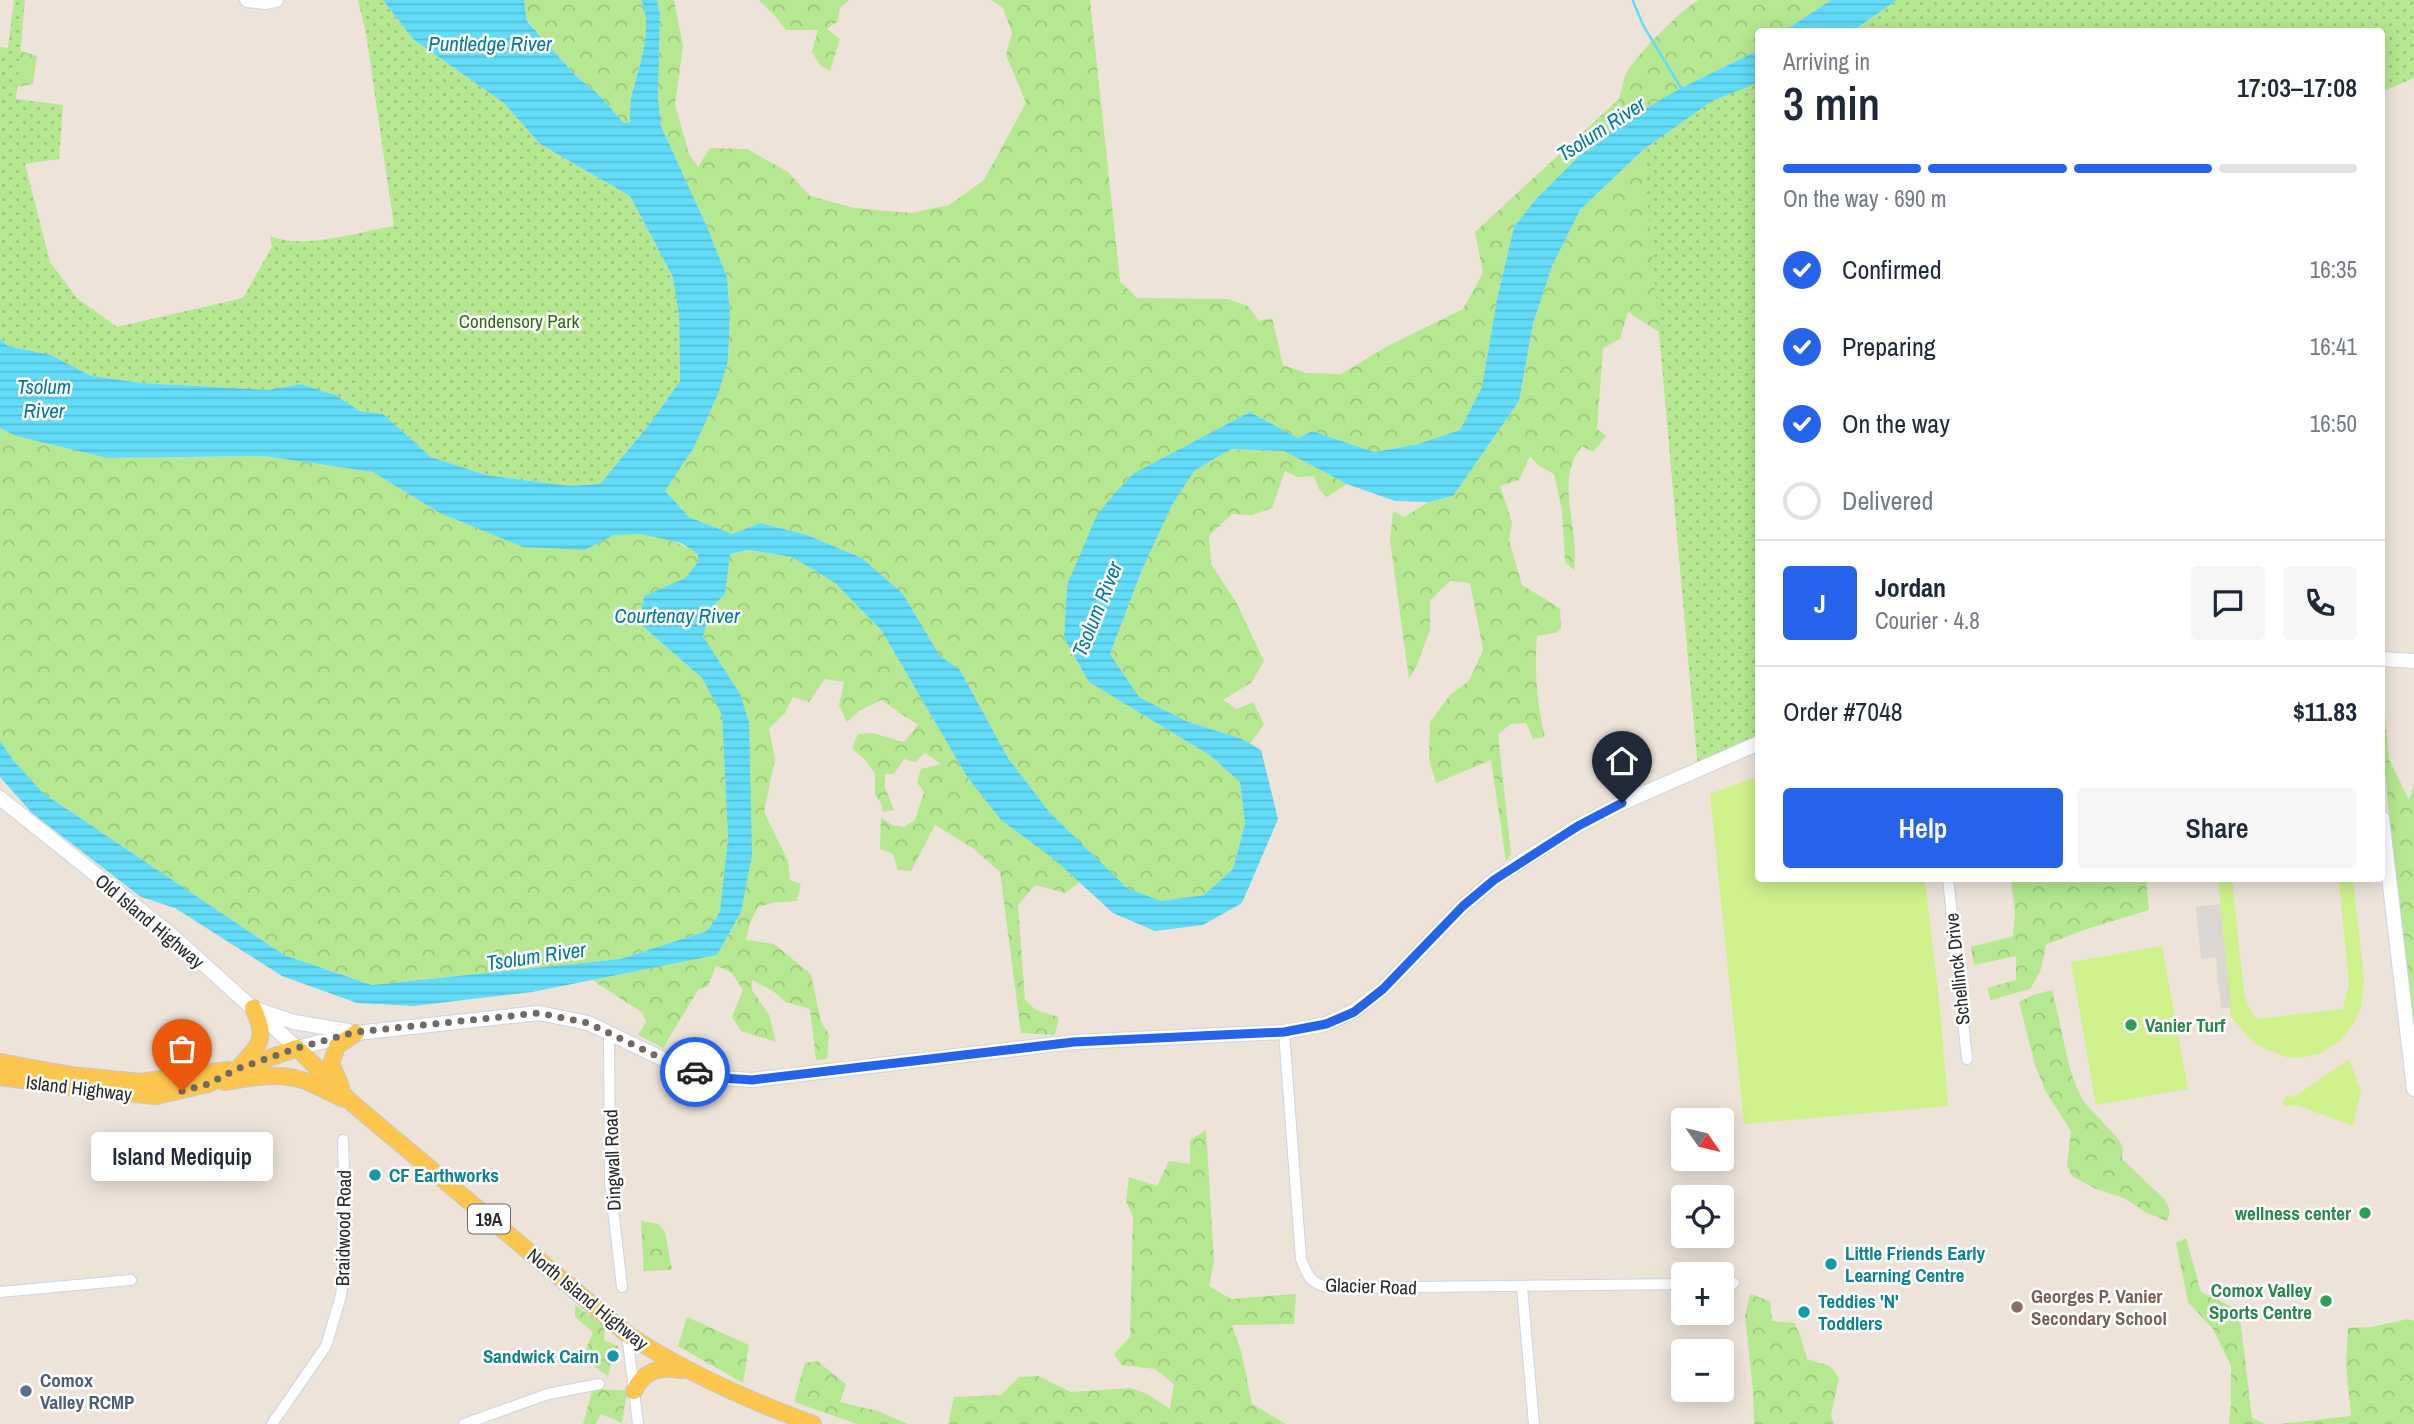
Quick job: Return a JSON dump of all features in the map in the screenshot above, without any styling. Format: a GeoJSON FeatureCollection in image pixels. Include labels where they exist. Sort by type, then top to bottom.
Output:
{"type":"FeatureCollection","features":[{"type":"Feature","properties":{"kind":"main road"},"geometry":{"type":"LineString","coordinates":[[247,0],[276,0]]}},
{"type":"Feature","properties":{"kind":"main road"},"geometry":{"type":"LineString","coordinates":[[2385,659],[2414,661]]}},
{"type":"Feature","properties":{"kind":"main road"},"geometry":{"type":"LineString","coordinates":[[297,1048],[356,1032],[539,1013],[569,1017],[609,1032],[707,1077],[752,1080],[1074,1042],[1284,1032],[1326,1024],[1354,1012],[1383,989],[1463,906],[1494,880],[1578,826],[1622,803],[1755,745]]}},
{"type":"Feature","properties":{"kind":"main road","name":"Old Island Highway"},"geometry":{"type":"LineString","coordinates":[[0,798],[169,933],[297,1048]]}},
{"type":"Feature","properties":{"kind":"main road"},"geometry":{"type":"LineString","coordinates":[[2385,843],[2414,1089]]}},
{"type":"Feature","properties":{"kind":"main road"},"geometry":{"type":"LineString","coordinates":[[253,1008],[311,1026],[356,1032]]}},
{"type":"Feature","properties":{"kind":"main road"},"geometry":{"type":"LineString","coordinates":[[237,1069],[258,1047],[261,1038],[261,1025],[253,1008]]}},
{"type":"Feature","properties":{"kind":"main road"},"geometry":{"type":"LineString","coordinates":[[352,1102],[336,1078],[331,1064],[337,1046],[356,1032]]}},
{"type":"Feature","properties":{"kind":"main road","name":"Island Highway"},"geometry":{"type":"LineString","coordinates":[[0,1077],[95,1091],[156,1096],[208,1084],[237,1069],[297,1048]]}},
{"type":"Feature","properties":{"kind":"main road","name":"North Island Highway"},"geometry":{"type":"LineString","coordinates":[[297,1048],[352,1102],[627,1334],[688,1372],[813,1424]]}},
{"type":"Feature","properties":{"kind":"main road","name":"Island Highway"},"geometry":{"type":"LineString","coordinates":[[0,1062],[71,1075],[139,1082],[237,1069]]}},
{"type":"Feature","properties":{"kind":"main road"},"geometry":{"type":"LineString","coordinates":[[208,1084],[261,1076],[288,1076],[352,1102]]}},
{"type":"Feature","properties":{"kind":"main road"},"geometry":{"type":"LineString","coordinates":[[634,1391],[649,1372],[663,1369],[688,1372]]}},
{"type":"Feature","properties":{"kind":"street","name":"Schellinck Drive"},"geometry":{"type":"LineString","coordinates":[[1948,882],[1967,1059]]}},
{"type":"Feature","properties":{"kind":"street","name":"Dingwall Road"},"geometry":{"type":"LineString","coordinates":[[609,1032],[610,1183],[622,1287]]}},
{"type":"Feature","properties":{"kind":"street","name":"Glacier Road"},"geometry":{"type":"LineString","coordinates":[[1284,1032],[1301,1259],[1307,1274],[1316,1285],[1330,1288],[1671,1284]]}},
{"type":"Feature","properties":{"kind":"street","name":"Braidwood Road"},"geometry":{"type":"LineString","coordinates":[[272,1424],[326,1346],[341,1296],[346,1254],[343,1140]]}},
{"type":"Feature","properties":{"kind":"street"},"geometry":{"type":"LineString","coordinates":[[0,1292],[131,1280]]}},
{"type":"Feature","properties":{"kind":"street"},"geometry":{"type":"LineString","coordinates":[[1522,1287],[1534,1424]]}},
{"type":"Feature","properties":{"kind":"street"},"geometry":{"type":"LineString","coordinates":[[627,1334],[638,1424]]}},
{"type":"Feature","properties":{"kind":"street"},"geometry":{"type":"LineString","coordinates":[[464,1424],[548,1394],[599,1384]]}},
{"type":"Feature","properties":{"kind":"green space","name":"Condensory Park"},"geometry":{"type":"Polygon","coordinates":[[[14,0],[25,0],[16,99],[63,105],[59,159],[25,164],[50,262],[77,298],[117,327],[243,298],[272,247],[270,236],[284,240],[315,241],[394,226],[366,34],[358,0],[383,0],[413,39],[505,104],[540,144],[630,196],[673,277],[679,317],[680,381],[651,422],[600,484],[570,486],[486,475],[431,457],[383,414],[360,411],[335,395],[301,384],[268,390],[142,383],[91,376],[51,355],[8,346],[0,339],[0,47],[8,48],[14,0]]]}},
{"type":"Feature","properties":{"kind":"green space"},"geometry":{"type":"Polygon","coordinates":[[[524,0],[641,0],[645,11],[646,35],[632,94],[630,122],[624,123],[597,93],[576,76],[527,20],[524,0]]]}},
{"type":"Feature","properties":{"kind":"green space"},"geometry":{"type":"Polygon","coordinates":[[[657,0],[674,0],[683,46],[675,104],[689,154],[698,167],[710,148],[747,149],[788,172],[810,196],[854,208],[911,213],[949,205],[984,180],[1026,103],[1006,55],[1012,33],[1003,8],[991,0],[1090,0],[1120,281],[1137,298],[1227,299],[1248,306],[1259,321],[1272,318],[1283,365],[1306,373],[1341,374],[1386,347],[1463,309],[1483,273],[1475,232],[1619,99],[1632,64],[1660,33],[1691,5],[1699,0],[1831,0],[1789,28],[1755,28],[1755,52],[1681,88],[1617,125],[1576,159],[1536,199],[1514,227],[1497,299],[1482,387],[1460,430],[1415,445],[1373,452],[1312,431],[1298,438],[1250,412],[1134,473],[1114,494],[1067,585],[1064,638],[1089,682],[1211,756],[1240,781],[1245,824],[1233,869],[1204,895],[1161,901],[1127,888],[1050,814],[1008,758],[960,670],[940,656],[903,594],[862,558],[807,535],[760,523],[732,534],[689,517],[665,491],[693,449],[728,361],[730,315],[727,277],[661,126],[658,97],[660,14],[657,0]]]}},
{"type":"Feature","properties":{"kind":"green space"},"geometry":{"type":"Polygon","coordinates":[[[759,0],[849,0],[840,8],[838,21],[827,29],[840,39],[830,71],[821,66],[812,52],[818,30],[786,30],[759,0]]]}},
{"type":"Feature","properties":{"kind":"green space"},"geometry":{"type":"Polygon","coordinates":[[[1897,0],[2414,0],[2414,78],[2385,91],[2385,28],[1858,28],[1897,0]]]}},
{"type":"Feature","properties":{"kind":"green space"},"geometry":{"type":"Polygon","coordinates":[[[11,48],[37,56],[33,84],[16,87],[11,48]]]}},
{"type":"Feature","properties":{"kind":"green space"},"geometry":{"type":"Polygon","coordinates":[[[1755,82],[1755,745],[1698,768],[1643,150],[1712,101],[1755,82]]]}},
{"type":"Feature","properties":{"kind":"green space"},"geometry":{"type":"Polygon","coordinates":[[[1755,84],[1755,124],[1696,747],[1659,332],[1628,312],[1620,339],[1603,348],[1597,429],[1606,436],[1593,452],[1582,446],[1570,475],[1574,570],[1565,562],[1562,510],[1554,474],[1538,465],[1530,456],[1519,480],[1500,486],[1512,522],[1509,540],[1522,585],[1560,608],[1561,628],[1556,633],[1537,636],[1537,686],[1545,737],[1533,739],[1526,723],[1511,724],[1498,734],[1511,854],[1506,861],[1491,760],[1436,783],[1429,759],[1430,722],[1451,694],[1469,681],[1483,650],[1470,583],[1450,581],[1430,601],[1430,630],[1409,679],[1390,540],[1393,511],[1404,517],[1429,502],[1453,496],[1519,401],[1533,325],[1552,266],[1580,210],[1643,150],[1755,84]]]}},
{"type":"Feature","properties":{"kind":"green space"},"geometry":{"type":"Polygon","coordinates":[[[0,428],[16,436],[107,458],[264,456],[373,472],[438,512],[585,550],[611,536],[636,533],[669,540],[698,554],[698,562],[685,578],[644,596],[639,623],[702,678],[722,715],[728,838],[720,912],[707,931],[620,959],[372,985],[284,955],[43,793],[0,741],[0,428]]]}},
{"type":"Feature","properties":{"kind":"green space"},"geometry":{"type":"Polygon","coordinates":[[[1231,449],[1284,451],[1347,484],[1327,497],[1319,489],[1314,476],[1297,477],[1285,471],[1272,508],[1252,515],[1232,514],[1209,536],[1211,564],[1236,602],[1264,661],[1252,682],[1223,700],[1237,709],[1253,702],[1264,724],[1250,744],[1240,738],[1188,722],[1139,697],[1110,654],[1141,572],[1172,505],[1194,471],[1231,449]]]}},
{"type":"Feature","properties":{"kind":"green space"},"geometry":{"type":"Polygon","coordinates":[[[749,550],[792,557],[835,583],[882,631],[966,775],[1080,882],[1065,893],[1035,885],[1018,905],[1025,1000],[1036,1010],[1059,1017],[1055,1035],[1021,1033],[1000,872],[974,849],[935,825],[911,871],[898,870],[893,854],[880,849],[881,818],[892,825],[904,827],[915,820],[924,792],[917,782],[921,769],[941,764],[925,753],[915,762],[904,759],[894,774],[885,774],[885,788],[894,810],[883,812],[875,795],[875,773],[852,748],[858,734],[872,733],[904,742],[918,725],[881,700],[859,711],[847,722],[839,705],[844,682],[825,679],[809,702],[793,697],[785,713],[769,729],[775,759],[764,812],[788,861],[790,880],[801,884],[797,901],[758,907],[746,940],[774,944],[811,974],[821,1022],[829,1034],[827,1059],[816,1060],[810,1009],[786,1002],[773,991],[752,980],[752,990],[769,1015],[776,1042],[741,1031],[732,1017],[743,990],[731,972],[716,966],[708,986],[698,990],[663,1048],[638,1035],[646,1022],[643,1013],[592,980],[717,955],[741,912],[740,694],[703,636],[711,608],[725,594],[730,554],[749,550]]]}},
{"type":"Feature","properties":{"kind":"green space"},"geometry":{"type":"Polygon","coordinates":[[[2385,715],[2389,759],[2409,800],[2414,784],[2414,1045],[2385,773],[2385,715]]]}},
{"type":"Feature","properties":{"kind":"green space"},"geometry":{"type":"Polygon","coordinates":[[[1755,777],[1755,882],[1925,882],[1948,1106],[1744,1124],[1710,794],[1755,777]]]}},
{"type":"Feature","properties":{"kind":"green space"},"geometry":{"type":"Polygon","coordinates":[[[2011,882],[2146,882],[2149,910],[2083,930],[2046,945],[2040,972],[2030,989],[1991,1000],[1987,988],[2016,980],[2016,956],[1974,965],[1971,947],[2013,936],[2015,913],[2011,882]]]}},
{"type":"Feature","properties":{"kind":"green space"},"geometry":{"type":"Polygon","coordinates":[[[2218,882],[2232,882],[2244,993],[2256,1019],[2343,1009],[2349,984],[2339,882],[2353,882],[2364,980],[2361,1007],[2353,1025],[2340,1041],[2319,1054],[2286,1057],[2259,1046],[2231,1016],[2218,882]]]}},
{"type":"Feature","properties":{"kind":"green space","name":"Vanier Turf"},"geometry":{"type":"Polygon","coordinates":[[[2162,946],[2188,1089],[2096,1105],[2071,962],[2162,946]]]}},
{"type":"Feature","properties":{"kind":"green space"},"geometry":{"type":"Polygon","coordinates":[[[2052,990],[2067,1058],[2081,1097],[2121,1143],[2122,1159],[2164,1199],[2169,1207],[2167,1221],[2145,1212],[2124,1198],[2096,1189],[2072,1176],[2067,1165],[2071,1131],[2046,1092],[2035,1065],[2019,1002],[2052,990]]]}},
{"type":"Feature","properties":{"kind":"green space"},"geometry":{"type":"Polygon","coordinates":[[[2349,1059],[2361,1091],[2353,1126],[2297,1105],[2283,1104],[2286,1096],[2294,1097],[2349,1059]]]}},
{"type":"Feature","properties":{"kind":"green space"},"geometry":{"type":"Polygon","coordinates":[[[1206,1130],[1214,1261],[1209,1286],[1231,1299],[1296,1294],[1294,1324],[1232,1325],[1241,1351],[1252,1404],[1286,1424],[948,1424],[954,1397],[1001,1395],[1019,1377],[1038,1376],[1071,1392],[1131,1388],[1147,1394],[1170,1409],[1174,1384],[1155,1369],[1121,1365],[1114,1354],[1130,1337],[1133,1216],[1126,1201],[1129,1177],[1157,1186],[1169,1161],[1190,1164],[1190,1140],[1206,1130]]]}},
{"type":"Feature","properties":{"kind":"green space"},"geometry":{"type":"Polygon","coordinates":[[[641,1221],[658,1224],[665,1232],[672,1270],[644,1271],[641,1221]]]}},
{"type":"Feature","properties":{"kind":"green space"},"geometry":{"type":"Polygon","coordinates":[[[2186,1238],[2201,1292],[2239,1310],[2252,1418],[2265,1424],[2229,1424],[2231,1366],[2213,1329],[2188,1302],[2176,1243],[2186,1238]]]}},
{"type":"Feature","properties":{"kind":"green space"},"geometry":{"type":"Polygon","coordinates":[[[1750,1294],[1770,1301],[1772,1321],[1794,1323],[1807,1359],[1830,1366],[1839,1378],[1831,1415],[1834,1424],[1754,1424],[1745,1316],[1750,1294]]]}},
{"type":"Feature","properties":{"kind":"green space"},"geometry":{"type":"Polygon","coordinates":[[[575,1305],[605,1326],[604,1340],[618,1346],[619,1359],[611,1364],[608,1377],[583,1357],[593,1332],[575,1317],[575,1305]]]}},
{"type":"Feature","properties":{"kind":"green space"},"geometry":{"type":"Polygon","coordinates":[[[687,1317],[749,1345],[743,1383],[678,1346],[687,1317]]]}},
{"type":"Feature","properties":{"kind":"green space"},"geometry":{"type":"Polygon","coordinates":[[[2408,1319],[2414,1321],[2414,1424],[2279,1424],[2351,1416],[2346,1365],[2348,1328],[2372,1327],[2408,1319]]]}},
{"type":"Feature","properties":{"kind":"green space"},"geometry":{"type":"Polygon","coordinates":[[[817,1361],[846,1384],[840,1402],[878,1411],[908,1424],[857,1424],[794,1402],[805,1363],[817,1361]]]}},
{"type":"Feature","properties":{"kind":"green space"},"geometry":{"type":"Polygon","coordinates":[[[593,1388],[627,1391],[622,1423],[601,1414],[596,1424],[583,1424],[593,1388]]]}},
{"type":"Feature","properties":{"kind":"shaded area"},"geometry":{"type":"Polygon","coordinates":[[[2220,904],[2231,1007],[2221,1009],[2216,957],[2201,959],[2196,907],[2220,904]]]}},
{"type":"Feature","properties":{"kind":"water","name":"Tsolum River"},"geometry":{"type":"Polygon","coordinates":[[[383,0],[524,0],[527,21],[576,76],[597,93],[624,123],[630,122],[631,97],[646,35],[645,11],[641,0],[657,0],[660,14],[658,97],[661,126],[727,277],[730,315],[728,361],[718,394],[693,449],[665,491],[689,517],[732,534],[760,523],[807,535],[862,558],[903,594],[940,656],[960,670],[1008,758],[1050,813],[1127,888],[1161,901],[1204,895],[1233,869],[1245,824],[1240,782],[1211,756],[1089,682],[1064,638],[1067,585],[1097,515],[1134,473],[1250,412],[1298,438],[1312,431],[1374,452],[1415,445],[1460,430],[1482,387],[1497,299],[1514,227],[1536,199],[1576,159],[1617,125],[1681,88],[1755,52],[1755,84],[1712,101],[1643,150],[1580,210],[1552,266],[1533,324],[1519,401],[1453,496],[1429,502],[1395,501],[1347,484],[1284,451],[1231,449],[1194,471],[1172,505],[1141,572],[1110,654],[1139,697],[1188,722],[1240,738],[1261,750],[1278,819],[1242,903],[1203,925],[1155,931],[1113,913],[1055,860],[1001,820],[966,775],[882,631],[835,583],[792,557],[749,550],[730,554],[725,594],[711,608],[703,636],[740,694],[749,722],[752,855],[741,912],[717,955],[532,992],[414,1006],[357,1003],[282,976],[175,908],[141,897],[32,813],[0,777],[0,741],[43,793],[284,955],[372,985],[620,959],[707,931],[720,912],[728,838],[722,715],[702,678],[639,623],[644,596],[685,578],[698,562],[698,554],[681,543],[641,534],[614,535],[585,550],[523,547],[438,512],[373,472],[264,456],[107,458],[16,436],[0,428],[0,339],[8,346],[51,355],[91,376],[142,383],[268,390],[301,384],[335,395],[360,411],[383,414],[431,457],[486,475],[570,486],[600,484],[651,422],[680,381],[679,317],[673,277],[630,196],[540,144],[505,104],[413,39],[383,0]]]}},
{"type":"Feature","properties":{"kind":"water"},"geometry":{"type":"Polygon","coordinates":[[[1831,0],[1897,0],[1857,28],[1789,28],[1831,0]]]}},
{"type":"Feature","properties":{"kind":"waterway"},"geometry":{"type":"LineString","coordinates":[[1633,1],[1643,25],[1681,88]]}},
{"type":"Feature","properties":{"kind":"way so far"},"geometry":{"type":"LineString","coordinates":[[182,1091],[208,1084],[237,1069],[297,1048],[356,1032],[539,1013],[588,1023],[695,1072]]}},
{"type":"Feature","properties":{"kind":"place","name":"Vanier Turf"},"geometry":{"type":"Point","coordinates":[2131,1025]}},
{"type":"Feature","properties":{"kind":"place","name":"Island Mediquip"},"geometry":{"type":"Point","coordinates":[182,1091]}},
{"type":"Feature","properties":{"kind":"place","name":"CF Earthworks"},"geometry":{"type":"Point","coordinates":[375,1175]}},
{"type":"Feature","properties":{"kind":"place","name":"wellness center"},"geometry":{"type":"Point","coordinates":[2365,1213]}},
{"type":"Feature","properties":{"kind":"place","name":"Little Friends Early Learning Centre"},"geometry":{"type":"Point","coordinates":[1831,1264]}},
{"type":"Feature","properties":{"kind":"place","name":"Comox Valley Sports Centre"},"geometry":{"type":"Point","coordinates":[2326,1301]}},
{"type":"Feature","properties":{"kind":"place","name":"Georges P. Vanier Secondary School"},"geometry":{"type":"Point","coordinates":[2017,1307]}},
{"type":"Feature","properties":{"kind":"place","name":"Teddies 'N' Toddlers"},"geometry":{"type":"Point","coordinates":[1804,1312]}},
{"type":"Feature","properties":{"kind":"place","name":"Sandwick Cairn"},"geometry":{"type":"Point","coordinates":[613,1356]}},
{"type":"Feature","properties":{"kind":"place","name":"Comox Valley RCMP"},"geometry":{"type":"Point","coordinates":[26,1391]}},
{"type":"Feature","properties":{"kind":"route"},"geometry":{"type":"LineString","coordinates":[[695,1072],[707,1077],[752,1080],[1074,1042],[1284,1032],[1326,1024],[1354,1012],[1383,989],[1463,906],[1494,880],[1578,826],[1622,803]]}},
{"type":"Feature","properties":{"kind":"water label","name":"Puntledge River"},"geometry":{"type":"Point","coordinates":[490,43]}},
{"type":"Feature","properties":{"kind":"water label","name":"Courtenay River"},"geometry":{"type":"Point","coordinates":[677,615]}}]}
